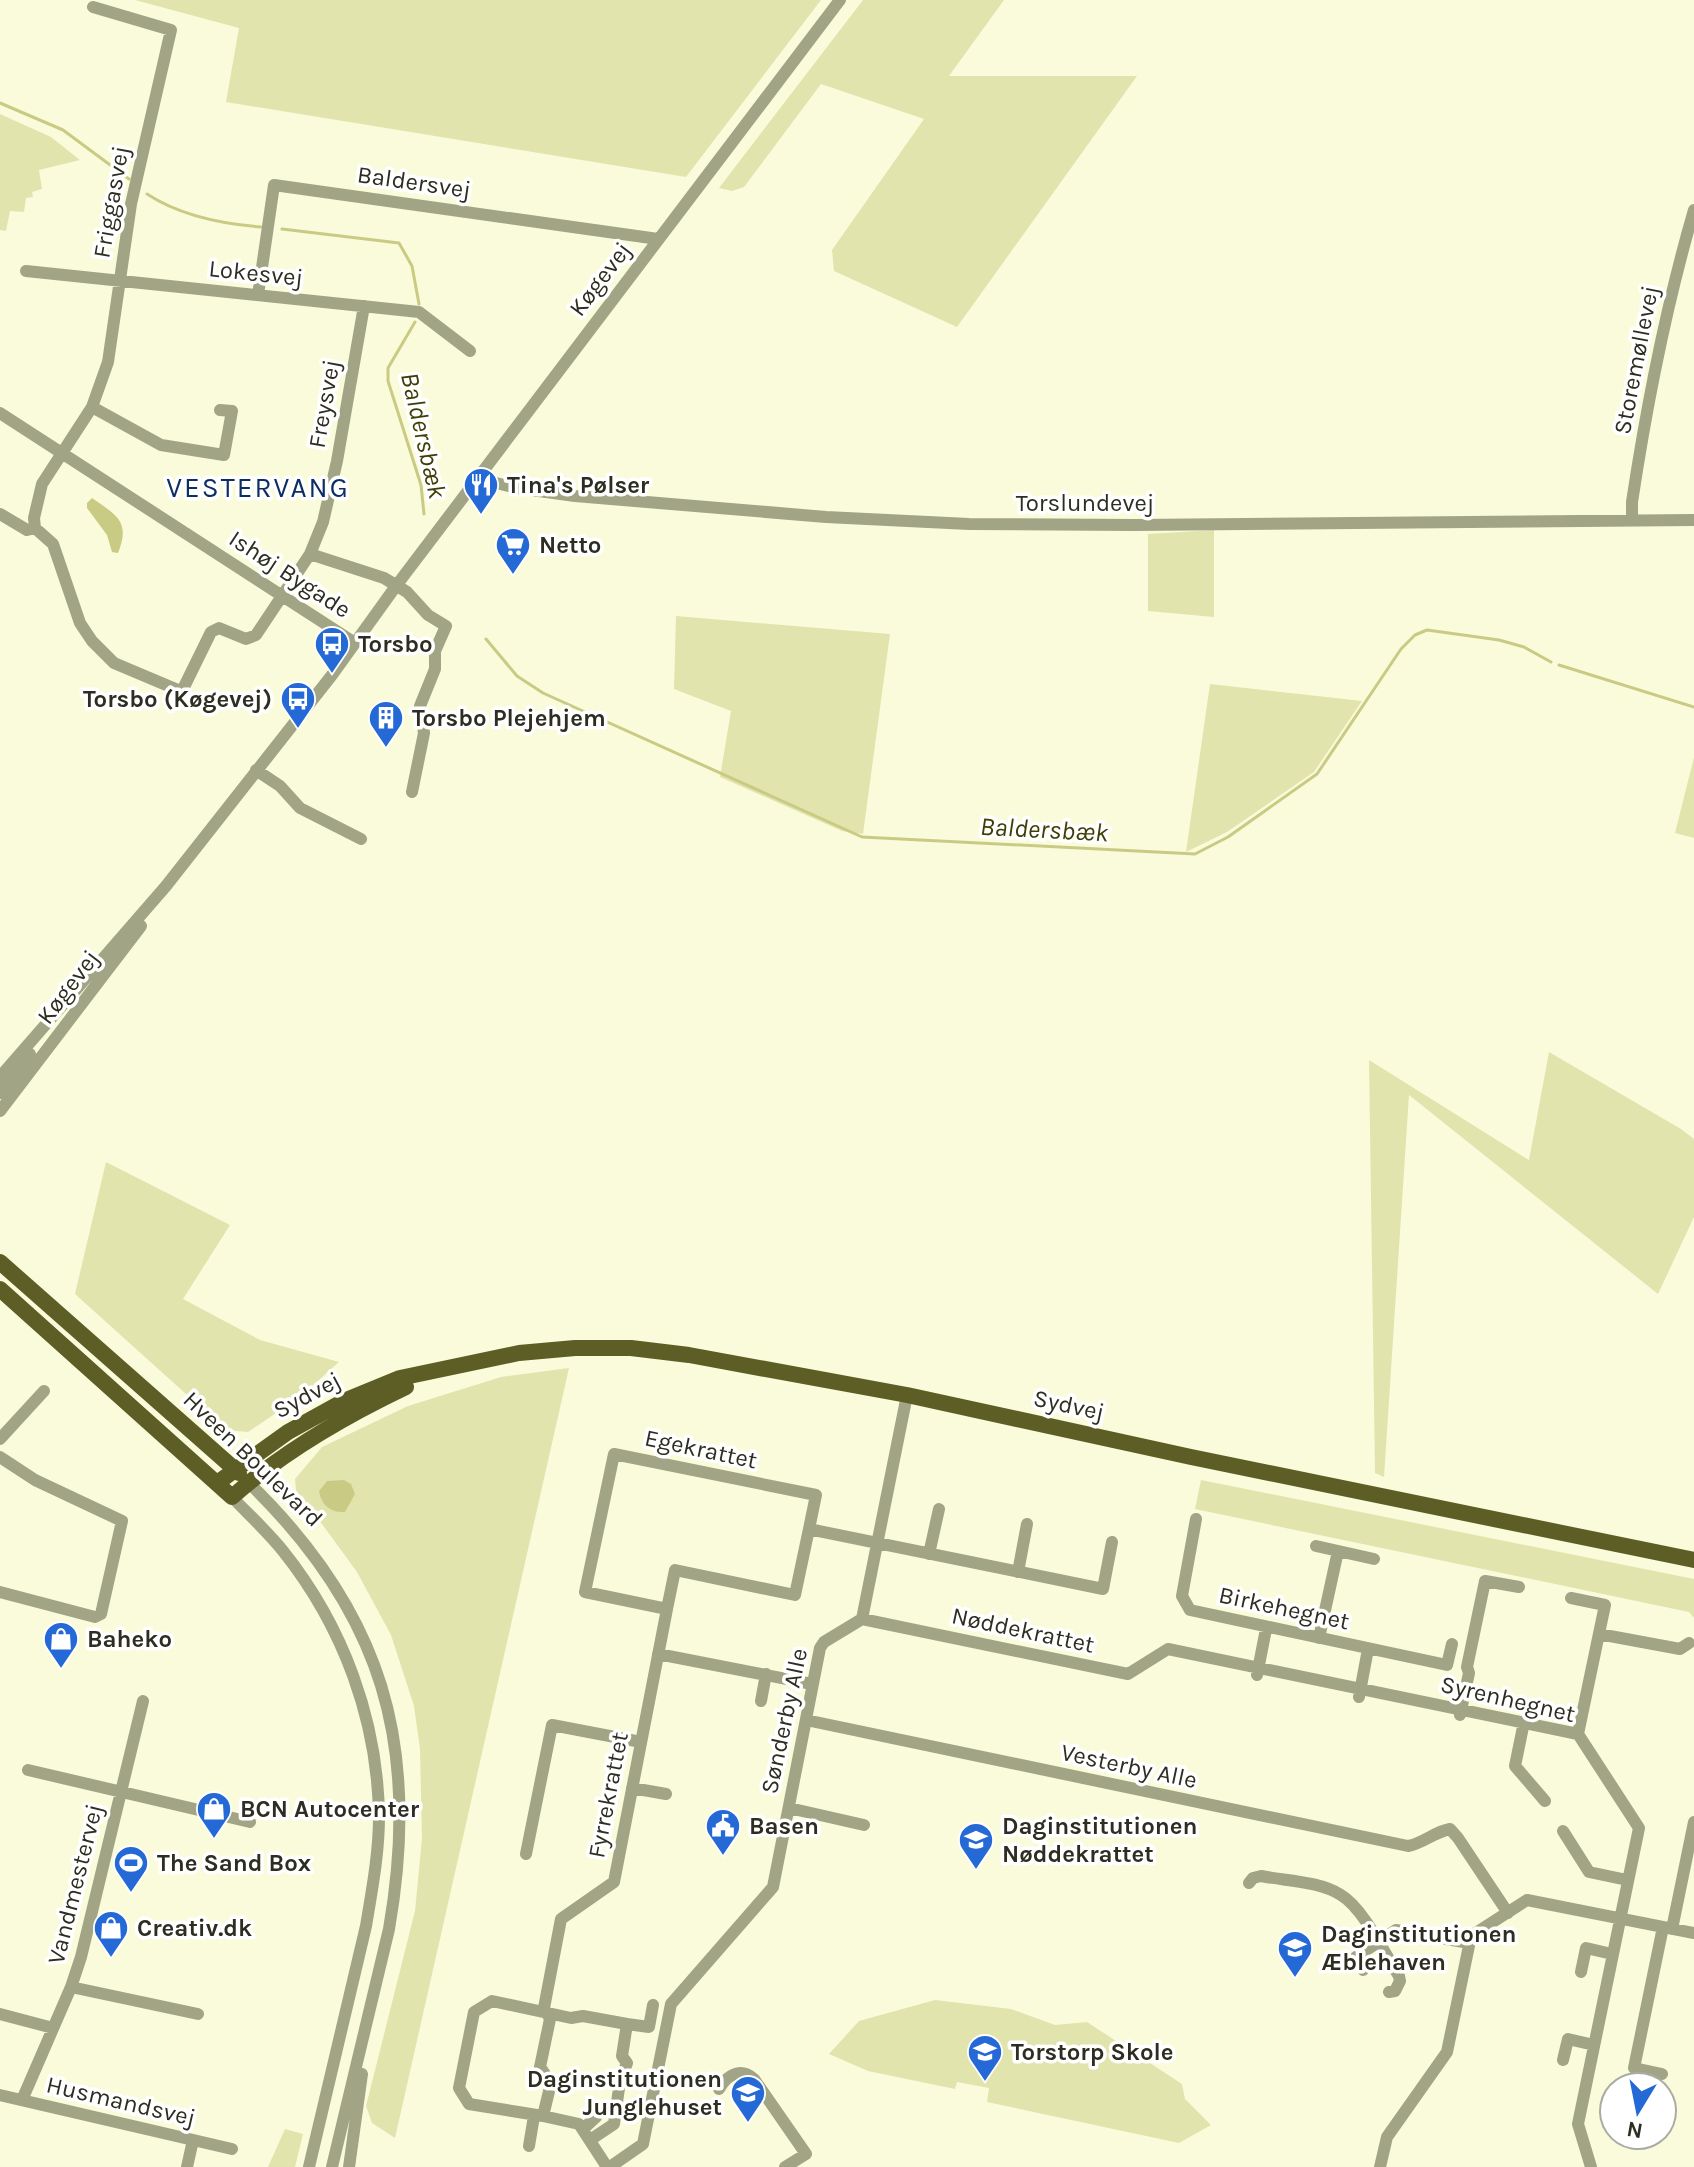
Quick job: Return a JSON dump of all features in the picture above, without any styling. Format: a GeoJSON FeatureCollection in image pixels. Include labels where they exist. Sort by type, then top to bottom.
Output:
{"type":"FeatureCollection","features":[{"type":"Feature","properties":{"kind":"main road","name":"Hveen Boulevard"},"geometry":{"type":"LineString","coordinates":[[0,1262],[249,1483]]}},
{"type":"Feature","properties":{"kind":"main road","name":"Hveen Boulevard"},"geometry":{"type":"LineString","coordinates":[[0,1289],[232,1497]]}},
{"type":"Feature","properties":{"kind":"main road","name":"Sydvej"},"geometry":{"type":"LineString","coordinates":[[217,1483],[266,1445],[344,1401],[400,1378],[519,1353],[575,1348],[631,1348],[689,1355],[907,1395],[1191,1457],[1694,1560]]}},
{"type":"Feature","properties":{"kind":"main road","name":"Sydvej"},"geometry":{"type":"LineString","coordinates":[[232,1497],[331,1425],[431,1373]]}},
{"type":"Feature","properties":{"kind":"street","name":"Køgevej"},"geometry":{"type":"LineString","coordinates":[[0,1077],[166,886],[355,643],[840,0]]}},
{"type":"Feature","properties":{"kind":"street","name":"Friggasvej"},"geometry":{"type":"LineString","coordinates":[[35,528],[34,518],[42,484],[92,407],[108,362],[131,204],[171,30],[93,7]]}},
{"type":"Feature","properties":{"kind":"street","name":"Baldersvej"},"geometry":{"type":"LineString","coordinates":[[258,295],[274,185],[658,239]]}},
{"type":"Feature","properties":{"kind":"street","name":"Storemøllevej"},"geometry":{"type":"LineString","coordinates":[[1632,520],[1655,361],[1670,292],[1694,210]]}},
{"type":"Feature","properties":{"kind":"street","name":"Lokesvej"},"geometry":{"type":"LineString","coordinates":[[26,271],[419,312],[470,351]]}},
{"type":"Feature","properties":{"kind":"street","name":"Freysvej"},"geometry":{"type":"LineString","coordinates":[[35,528],[53,544],[80,623],[92,641],[114,663],[178,690],[183,689],[208,637],[215,629],[251,638],[310,554],[329,502],[364,306]]}},
{"type":"Feature","properties":{"kind":"street"},"geometry":{"type":"LineString","coordinates":[[92,407],[161,445],[224,455],[232,411],[220,410]]}},
{"type":"Feature","properties":{"kind":"street","name":"Ishøj Bygade"},"geometry":{"type":"LineString","coordinates":[[0,413],[355,643]]}},
{"type":"Feature","properties":{"kind":"street","name":"Torslundevej"},"geometry":{"type":"LineString","coordinates":[[480,475],[517,488],[575,496],[826,517],[969,524],[1694,520]]}},
{"type":"Feature","properties":{"kind":"street"},"geometry":{"type":"LineString","coordinates":[[0,514],[27,530],[35,528]]}},
{"type":"Feature","properties":{"kind":"street"},"geometry":{"type":"LineString","coordinates":[[310,554],[375,574],[407,592],[428,615],[446,626],[435,651],[435,669],[420,706],[424,733],[412,792]]}},
{"type":"Feature","properties":{"kind":"street"},"geometry":{"type":"LineString","coordinates":[[256,770],[280,786],[300,808],[361,839]]}},
{"type":"Feature","properties":{"kind":"street","name":"Køgevej"},"geometry":{"type":"LineString","coordinates":[[0,1111],[141,926],[166,886]]}},
{"type":"Feature","properties":{"kind":"street"},"geometry":{"type":"LineString","coordinates":[[0,1093],[44,1033],[52,1017]]}},
{"type":"Feature","properties":{"kind":"street"},"geometry":{"type":"LineString","coordinates":[[0,1439],[44,1391]]}},
{"type":"Feature","properties":{"kind":"street"},"geometry":{"type":"LineString","coordinates":[[862,1619],[907,1395]]}},
{"type":"Feature","properties":{"kind":"street","name":"Egekrattet"},"geometry":{"type":"LineString","coordinates":[[614,1454],[816,1495],[809,1529],[795,1595],[675,1570],[667,1609],[585,1592],[614,1454]]}},
{"type":"Feature","properties":{"kind":"street"},"geometry":{"type":"LineString","coordinates":[[0,1457],[35,1480],[122,1521],[101,1614],[95,1617],[0,1592]]}},
{"type":"Feature","properties":{"kind":"street","name":"Hveen Boulevard"},"geometry":{"type":"LineString","coordinates":[[249,1483],[300,1535],[340,1593],[367,1647],[393,1732],[399,1772],[401,1845],[389,1929],[332,2167]]}},
{"type":"Feature","properties":{"kind":"street","name":"Hveen Boulevard"},"geometry":{"type":"LineString","coordinates":[[232,1497],[282,1549],[332,1625],[359,1691],[376,1773],[378,1844],[366,1926],[309,2167]]}},
{"type":"Feature","properties":{"kind":"street"},"geometry":{"type":"LineString","coordinates":[[929,1554],[939,1509]]}},
{"type":"Feature","properties":{"kind":"street","name":"Birkehegnet"},"geometry":{"type":"LineString","coordinates":[[1196,1519],[1182,1596],[1190,1610],[1266,1629],[1447,1665],[1452,1644]]}},
{"type":"Feature","properties":{"kind":"street"},"geometry":{"type":"LineString","coordinates":[[1018,1572],[1027,1524]]}},
{"type":"Feature","properties":{"kind":"street"},"geometry":{"type":"LineString","coordinates":[[809,1529],[1103,1589],[1112,1542]]}},
{"type":"Feature","properties":{"kind":"street"},"geometry":{"type":"LineString","coordinates":[[1316,1546],[1374,1559]]}},
{"type":"Feature","properties":{"kind":"street"},"geometry":{"type":"LineString","coordinates":[[1319,1638],[1338,1551]]}},
{"type":"Feature","properties":{"kind":"street"},"geometry":{"type":"LineString","coordinates":[[1461,1713],[1485,1581],[1519,1587]]}},
{"type":"Feature","properties":{"kind":"street"},"geometry":{"type":"LineString","coordinates":[[1571,1598],[1605,1605],[1578,1734]]}},
{"type":"Feature","properties":{"kind":"street","name":"Fyrrekrattet"},"geometry":{"type":"LineString","coordinates":[[546,2013],[544,2008],[561,1919],[614,1882],[667,1609]]}},
{"type":"Feature","properties":{"kind":"street","name":"Nøddekrattet"},"geometry":{"type":"LineString","coordinates":[[862,1619],[1128,1674],[1168,1649]]}},
{"type":"Feature","properties":{"kind":"street","name":"Sønderby Alle"},"geometry":{"type":"LineString","coordinates":[[608,2167],[643,2144],[671,2004],[773,1887],[812,1684],[824,1642],[862,1619]]}},
{"type":"Feature","properties":{"kind":"street"},"geometry":{"type":"LineString","coordinates":[[1258,1672],[1266,1629]]}},
{"type":"Feature","properties":{"kind":"street"},"geometry":{"type":"LineString","coordinates":[[1599,1634],[1680,1649],[1689,1643]]}},
{"type":"Feature","properties":{"kind":"street","name":"Syrenhegnet"},"geometry":{"type":"LineString","coordinates":[[1168,1649],[1359,1693],[1578,1734],[1639,1828],[1578,2124],[1591,2167]]}},
{"type":"Feature","properties":{"kind":"street","name":"Birkehegnet"},"geometry":{"type":"LineString","coordinates":[[1359,1693],[1368,1649]]}},
{"type":"Feature","properties":{"kind":"street"},"geometry":{"type":"LineString","coordinates":[[658,1654],[812,1684]]}},
{"type":"Feature","properties":{"kind":"street"},"geometry":{"type":"LineString","coordinates":[[761,1701],[766,1674]]}},
{"type":"Feature","properties":{"kind":"street","name":"Vandmestervej"},"geometry":{"type":"LineString","coordinates":[[22,2100],[81,1957],[143,1701]]}},
{"type":"Feature","properties":{"kind":"street","name":"Vesterby Alle"},"geometry":{"type":"LineString","coordinates":[[806,1720],[1408,1846],[1450,1829],[1508,1913]]}},
{"type":"Feature","properties":{"kind":"street"},"geometry":{"type":"LineString","coordinates":[[1524,1722],[1515,1766],[1545,1801]]}},
{"type":"Feature","properties":{"kind":"street"},"geometry":{"type":"LineString","coordinates":[[526,1854],[552,1725],[641,1742]]}},
{"type":"Feature","properties":{"kind":"street","name":"Vandmestervej"},"geometry":{"type":"LineString","coordinates":[[28,1770],[250,1822]]}},
{"type":"Feature","properties":{"kind":"street"},"geometry":{"type":"LineString","coordinates":[[632,1788],[666,1794]]}},
{"type":"Feature","properties":{"kind":"street"},"geometry":{"type":"LineString","coordinates":[[789,1808],[859,1823],[851,1837]]}},
{"type":"Feature","properties":{"kind":"street"},"geometry":{"type":"LineString","coordinates":[[1648,2071],[1634,2068],[1694,1822]]}},
{"type":"Feature","properties":{"kind":"street"},"geometry":{"type":"LineString","coordinates":[[1563,1831],[1589,1872],[1627,1880]]}},
{"type":"Feature","properties":{"kind":"street"},"geometry":{"type":"LineString","coordinates":[[1249,1883],[1256,1876],[1261,1876],[1329,1889],[1341,1895],[1354,1906],[1400,1981],[1395,1991],[1389,1992]]}},
{"type":"Feature","properties":{"kind":"street"},"geometry":{"type":"LineString","coordinates":[[1380,2167],[1387,2137],[1447,2052],[1471,1936],[1527,1900],[1694,1933]]}},
{"type":"Feature","properties":{"kind":"street"},"geometry":{"type":"LineString","coordinates":[[1363,1970],[1356,1957],[1396,1930],[1469,1943]]}},
{"type":"Feature","properties":{"kind":"street"},"geometry":{"type":"LineString","coordinates":[[1581,1972],[1586,1948],[1612,1954]]}},
{"type":"Feature","properties":{"kind":"street","name":"Vandmestervej"},"geometry":{"type":"LineString","coordinates":[[71,1987],[198,2014]]}},
{"type":"Feature","properties":{"kind":"street"},"geometry":{"type":"LineString","coordinates":[[349,2167],[374,1996]]}},
{"type":"Feature","properties":{"kind":"street"},"geometry":{"type":"LineString","coordinates":[[608,2167],[579,2124],[469,2104],[459,2088],[474,2012],[492,2001],[546,2013],[649,2027],[653,2005]]}},
{"type":"Feature","properties":{"kind":"street"},"geometry":{"type":"LineString","coordinates":[[529,2146],[551,2083],[540,2067],[550,2019],[546,2013]]}},
{"type":"Feature","properties":{"kind":"street"},"geometry":{"type":"LineString","coordinates":[[0,2014],[53,2028]]}},
{"type":"Feature","properties":{"kind":"street"},"geometry":{"type":"LineString","coordinates":[[586,2134],[614,2124],[620,2081],[624,2078],[627,2063],[622,2056],[627,2024]]}},
{"type":"Feature","properties":{"kind":"street"},"geometry":{"type":"LineString","coordinates":[[1563,2060],[1568,2039],[1594,2045]]}},
{"type":"Feature","properties":{"kind":"street"},"geometry":{"type":"LineString","coordinates":[[719,2089],[723,2081],[734,2074],[746,2074],[754,2079],[806,2154],[785,2167]]}},
{"type":"Feature","properties":{"kind":"street","name":"Husmandsvej"},"geometry":{"type":"LineString","coordinates":[[0,2095],[232,2149]]}},
{"type":"Feature","properties":{"kind":"street"},"geometry":{"type":"LineString","coordinates":[[586,2134],[596,2117]]}},
{"type":"Feature","properties":{"kind":"street"},"geometry":{"type":"LineString","coordinates":[[187,2167],[193,2140]]}},
{"type":"Feature","properties":{"kind":"shaded area"},"geometry":{"type":"Polygon","coordinates":[[[135,0],[821,0],[686,177],[226,102],[239,28],[135,0]]]}},
{"type":"Feature","properties":{"kind":"shaded area"},"geometry":{"type":"Polygon","coordinates":[[[863,0],[1004,0],[949,76],[1137,76],[957,327],[834,271],[832,250],[924,119],[821,84],[744,187],[732,191],[719,188],[863,0]]]}},
{"type":"Feature","properties":{"kind":"shaded area"},"geometry":{"type":"Polygon","coordinates":[[[0,114],[51,137],[80,160],[39,170],[42,189],[32,192],[33,197],[26,198],[24,212],[10,211],[6,231],[0,230],[0,114]]]}},
{"type":"Feature","properties":{"kind":"shaded area"},"geometry":{"type":"Polygon","coordinates":[[[92,498],[114,514],[122,526],[118,553],[112,552],[107,535],[87,508],[92,498]]]}},
{"type":"Feature","properties":{"kind":"shaded area"},"geometry":{"type":"Polygon","coordinates":[[[1214,530],[1214,617],[1148,611],[1148,534],[1214,530]]]}},
{"type":"Feature","properties":{"kind":"shaded area"},"geometry":{"type":"Polygon","coordinates":[[[676,616],[890,634],[863,834],[842,831],[720,777],[731,711],[674,689],[676,616]]]}},
{"type":"Feature","properties":{"kind":"shaded area"},"geometry":{"type":"Polygon","coordinates":[[[1210,684],[1362,701],[1314,772],[1227,832],[1186,852],[1210,684]]]}},
{"type":"Feature","properties":{"kind":"shaded area"},"geometry":{"type":"Polygon","coordinates":[[[1694,757],[1694,838],[1675,833],[1694,757]]]}},
{"type":"Feature","properties":{"kind":"shaded area"},"geometry":{"type":"Polygon","coordinates":[[[1549,1052],[1694,1139],[1694,1217],[1658,1294],[1409,1095],[1384,1477],[1375,1473],[1369,1060],[1529,1160],[1549,1052]]]}},
{"type":"Feature","properties":{"kind":"shaded area"},"geometry":{"type":"Polygon","coordinates":[[[106,1162],[230,1225],[183,1299],[260,1340],[339,1362],[301,1396],[248,1432],[226,1430],[75,1294],[106,1162]]]}},
{"type":"Feature","properties":{"kind":"shaded area"},"geometry":{"type":"Polygon","coordinates":[[[569,1368],[395,2138],[372,2123],[366,2106],[415,1911],[422,1838],[420,1749],[414,1706],[391,1635],[357,1572],[322,1524],[297,1501],[295,1479],[322,1447],[408,1406],[501,1377],[569,1368]]]}},
{"type":"Feature","properties":{"kind":"shaded area"},"geometry":{"type":"Polygon","coordinates":[[[344,1480],[351,1484],[355,1494],[345,1512],[335,1511],[324,1504],[319,1491],[327,1481],[344,1480]]]}},
{"type":"Feature","properties":{"kind":"shaded area"},"geometry":{"type":"Polygon","coordinates":[[[1201,1480],[1694,1579],[1694,1618],[1689,1612],[1195,1509],[1201,1480]]]}},
{"type":"Feature","properties":{"kind":"shaded area"},"geometry":{"type":"Polygon","coordinates":[[[935,2000],[1011,2009],[1055,2025],[1087,2022],[1182,2084],[1185,2099],[1211,2125],[1179,2143],[987,2102],[989,2088],[957,2082],[955,2089],[868,2071],[829,2054],[859,2021],[935,2000]]]}},
{"type":"Feature","properties":{"kind":"shaded area"},"geometry":{"type":"Polygon","coordinates":[[[285,2129],[303,2134],[295,2167],[268,2167],[285,2129]]]}},
{"type":"Feature","properties":{"kind":"waterway","name":"Baldersbæk"},"geometry":{"type":"LineString","coordinates":[[0,103],[63,130],[129,179]]}},
{"type":"Feature","properties":{"kind":"waterway","name":"Baldersbæk"},"geometry":{"type":"LineString","coordinates":[[147,194],[173,208],[202,217],[261,227]]}},
{"type":"Feature","properties":{"kind":"waterway","name":"Baldersbæk"},"geometry":{"type":"LineString","coordinates":[[282,229],[399,243],[412,266],[419,304]]}},
{"type":"Feature","properties":{"kind":"waterway","name":"Baldersbæk"},"geometry":{"type":"LineString","coordinates":[[415,322],[388,368],[388,381],[421,485],[424,514]]}},
{"type":"Feature","properties":{"kind":"waterway","name":"Baldersbæk"},"geometry":{"type":"LineString","coordinates":[[486,639],[517,676],[543,693],[862,837],[1195,854],[1228,837],[1317,774],[1401,649],[1415,635],[1427,630],[1499,640],[1524,647],[1551,662]]}},
{"type":"Feature","properties":{"kind":"waterway","name":"Baldersbæk"},"geometry":{"type":"LineString","coordinates":[[1559,665],[1694,707]]}},
{"type":"Feature","properties":{"kind":"place","name":"Tina's Pølser"},"geometry":{"type":"Point","coordinates":[481,516]}},
{"type":"Feature","properties":{"kind":"place","name":"Netto"},"geometry":{"type":"Point","coordinates":[513,576]}},
{"type":"Feature","properties":{"kind":"place","name":"Torsbo"},"geometry":{"type":"Point","coordinates":[332,675]}},
{"type":"Feature","properties":{"kind":"place","name":"Torsbo (Køgevej)"},"geometry":{"type":"Point","coordinates":[298,730]}},
{"type":"Feature","properties":{"kind":"place","name":"Torsbo Plejehjem"},"geometry":{"type":"Point","coordinates":[386,749]}},
{"type":"Feature","properties":{"kind":"place","name":"Baheko"},"geometry":{"type":"Point","coordinates":[61,1670]}},
{"type":"Feature","properties":{"kind":"place","name":"BCN Autocenter"},"geometry":{"type":"Point","coordinates":[214,1840]}},
{"type":"Feature","properties":{"kind":"place","name":"Basen"},"geometry":{"type":"Point","coordinates":[723,1857]}},
{"type":"Feature","properties":{"kind":"place","name":"Daginstitutionen Nøddekrattet"},"geometry":{"type":"Point","coordinates":[976,1871]}},
{"type":"Feature","properties":{"kind":"place","name":"The Sand Box"},"geometry":{"type":"Point","coordinates":[131,1894]}},
{"type":"Feature","properties":{"kind":"place","name":"Creativ.dk"},"geometry":{"type":"Point","coordinates":[111,1959]}},
{"type":"Feature","properties":{"kind":"place","name":"Daginstitutionen Æblehaven"},"geometry":{"type":"Point","coordinates":[1295,1979]}},
{"type":"Feature","properties":{"kind":"place","name":"Torstorp Skole"},"geometry":{"type":"Point","coordinates":[985,2083]}},
{"type":"Feature","properties":{"kind":"place","name":"Daginstitutionen Junglehuset"},"geometry":{"type":"Point","coordinates":[748,2124]}},
{"type":"Feature","properties":{"kind":"district","name":"VESTERVANG"},"geometry":{"type":"Point","coordinates":[258,487]}}]}
